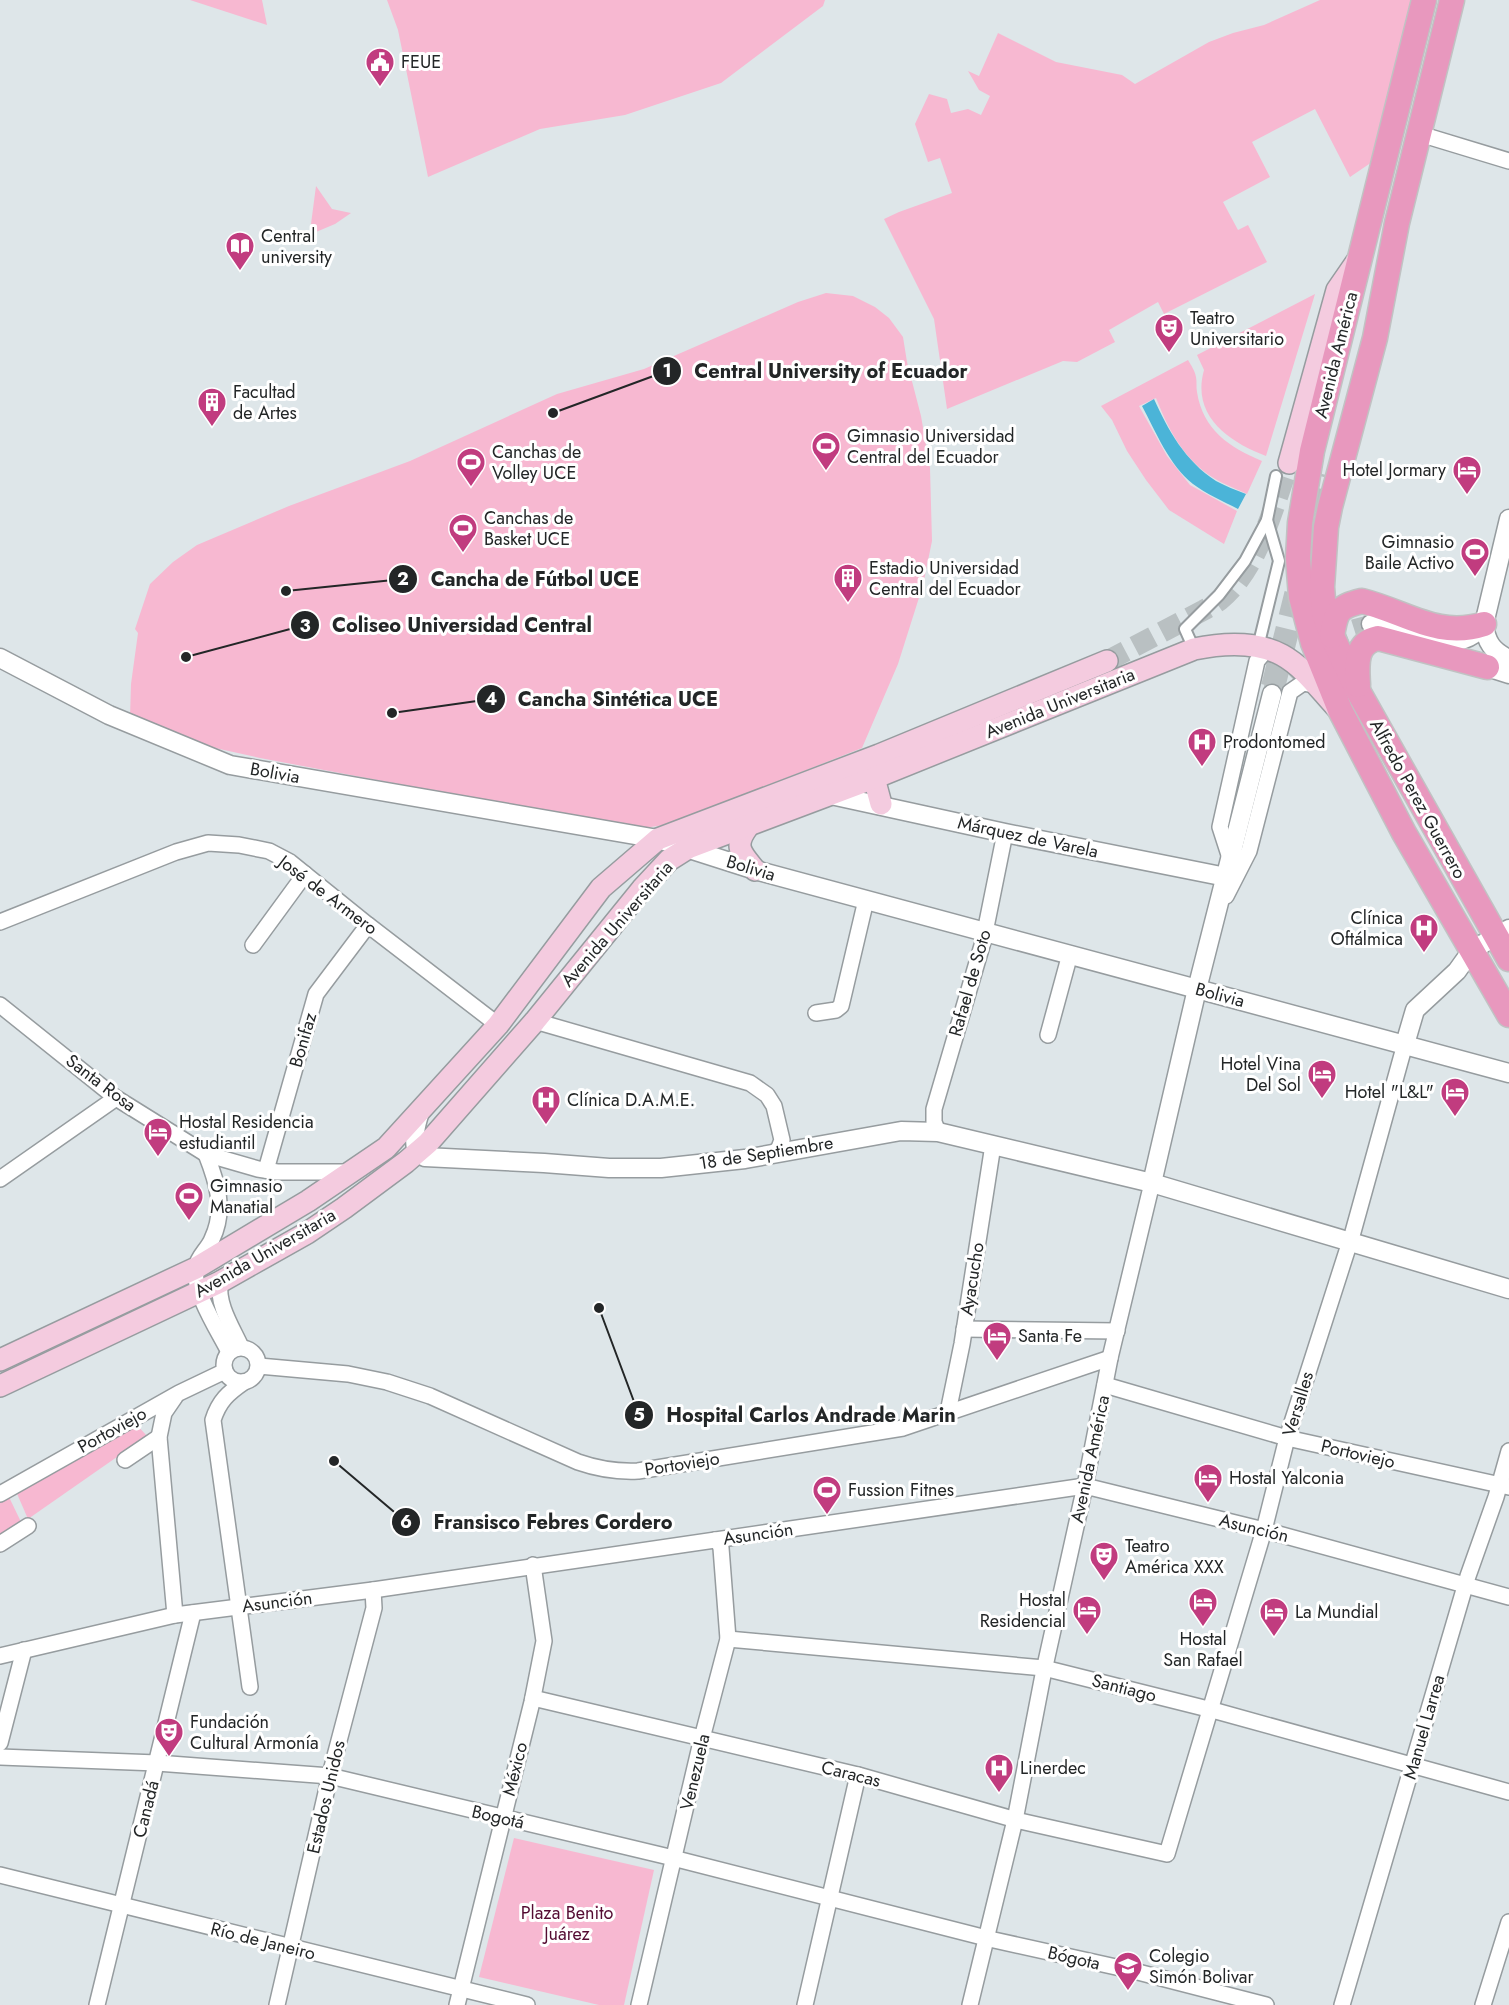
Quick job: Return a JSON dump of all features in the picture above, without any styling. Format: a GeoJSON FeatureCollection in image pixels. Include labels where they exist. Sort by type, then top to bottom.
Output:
{"type":"FeatureCollection","features":[{"type":"Feature","properties":{"kind":"main road","name":"Avenida América"},"geometry":{"type":"LineString","coordinates":[[1340,711],[1313,643],[1303,607],[1298,564],[1299,532],[1312,451],[1424,0]]}},
{"type":"Feature","properties":{"kind":"main road","name":"Avenida América"},"geometry":{"type":"LineString","coordinates":[[1332,636],[1322,600],[1326,527],[1375,338],[1397,223],[1452,0]]}},
{"type":"Feature","properties":{"kind":"main road"},"geometry":{"type":"LineString","coordinates":[[1326,475],[1362,338],[1397,223]]}},
{"type":"Feature","properties":{"kind":"main road"},"geometry":{"type":"LineString","coordinates":[[1283,470],[1338,290],[1361,256]]}},
{"type":"Feature","properties":{"kind":"main road"},"geometry":{"type":"LineString","coordinates":[[1332,636],[1334,619],[1338,612],[1348,604],[1362,601],[1446,629],[1463,629],[1484,624]]}},
{"type":"Feature","properties":{"kind":"main road","name":"Alfredo Perez Guerrero"},"geometry":{"type":"LineString","coordinates":[[1332,636],[1358,691],[1506,946]]}},
{"type":"Feature","properties":{"kind":"main road"},"geometry":{"type":"LineString","coordinates":[[1358,691],[1359,651],[1366,643],[1378,638],[1502,667]]}},
{"type":"Feature","properties":{"kind":"main road","name":"Avenida Universitaria"},"geometry":{"type":"LineString","coordinates":[[0,1386],[220,1282],[307,1233],[379,1183],[417,1152],[442,1127],[534,1021],[642,889],[669,860],[688,848],[831,795],[1194,649],[1238,645],[1262,648],[1283,655],[1340,711]]}},
{"type":"Feature","properties":{"kind":"main road","name":"Avenida Universitaria"},"geometry":{"type":"LineString","coordinates":[[0,1360],[195,1268],[353,1172],[386,1148],[498,1025],[601,888],[658,838],[879,755],[1107,661]]}},
{"type":"Feature","properties":{"kind":"main road","name":"Alfredo Perez Guerrero"},"geometry":{"type":"LineString","coordinates":[[1340,711],[1404,833],[1509,1015]]}},
{"type":"Feature","properties":{"kind":"main road"},"geometry":{"type":"LineString","coordinates":[[879,755],[873,778],[881,804]]}},
{"type":"Feature","properties":{"kind":"main road"},"geometry":{"type":"LineString","coordinates":[[747,828],[740,837],[740,844],[742,854],[755,870]]}},
{"type":"Feature","properties":{"kind":"street"},"geometry":{"type":"LineString","coordinates":[[1420,134],[1509,161]]}},
{"type":"Feature","properties":{"kind":"street"},"geometry":{"type":"LineString","coordinates":[[1194,649],[1185,628],[1226,586],[1245,561],[1267,520],[1283,470]]}},
{"type":"Feature","properties":{"kind":"street"},"geometry":{"type":"LineString","coordinates":[[1502,667],[1496,653],[1489,645],[1484,624],[1509,519]]}},
{"type":"Feature","properties":{"kind":"street"},"geometry":{"type":"LineString","coordinates":[[1262,648],[1279,561],[1267,520]]}},
{"type":"Feature","properties":{"kind":"street"},"geometry":{"type":"LineString","coordinates":[[1371,624],[1389,624],[1502,667]]}},
{"type":"Feature","properties":{"kind":"street"},"geometry":{"type":"LineString","coordinates":[[1433,639],[1462,641],[1473,636],[1484,624]]}},
{"type":"Feature","properties":{"kind":"street","name":"Avenida América"},"geometry":{"type":"LineString","coordinates":[[1230,858],[1220,827],[1257,661],[1262,648]]}},
{"type":"Feature","properties":{"kind":"street","name":"Bolivia"},"geometry":{"type":"LineString","coordinates":[[0,658],[109,715],[230,765],[658,838],[755,870],[1509,1073]]}},
{"type":"Feature","properties":{"kind":"street","name":"Avenida América"},"geometry":{"type":"LineString","coordinates":[[1216,914],[1249,851],[1290,692],[1303,683],[1316,686]]}},
{"type":"Feature","properties":{"kind":"street","name":"Avenida América"},"geometry":{"type":"LineString","coordinates":[[970,2005],[1016,1820],[1044,1668],[1085,1485],[1110,1358],[1197,989],[1272,694]]}},
{"type":"Feature","properties":{"kind":"street","name":"Márquez de Varela"},"geometry":{"type":"LineString","coordinates":[[831,795],[1226,878]]}},
{"type":"Feature","properties":{"kind":"street","name":"Rafael de Soto"},"geometry":{"type":"LineString","coordinates":[[938,1132],[934,1122],[934,1109],[985,933],[1005,833]]}},
{"type":"Feature","properties":{"kind":"street","name":"José de Armero"},"geometry":{"type":"LineString","coordinates":[[0,922],[176,852],[208,843],[239,845],[269,851],[290,862],[498,1025]]}},
{"type":"Feature","properties":{"kind":"street"},"geometry":{"type":"LineString","coordinates":[[253,945],[305,874]]}},
{"type":"Feature","properties":{"kind":"street"},"geometry":{"type":"LineString","coordinates":[[816,1012],[836,1010],[841,1006],[866,900]]}},
{"type":"Feature","properties":{"kind":"street","name":"Bonifaz"},"geometry":{"type":"LineString","coordinates":[[266,1170],[316,994],[368,925]]}},
{"type":"Feature","properties":{"kind":"street","name":"Versalles"},"geometry":{"type":"LineString","coordinates":[[1167,1854],[1264,1530],[1287,1438],[1349,1242],[1414,1010],[1457,970],[1477,958],[1506,946]]}},
{"type":"Feature","properties":{"kind":"street"},"geometry":{"type":"LineString","coordinates":[[1048,1035],[1070,954]]}},
{"type":"Feature","properties":{"kind":"street","name":"Santa Rosa"},"geometry":{"type":"LineString","coordinates":[[0,1005],[116,1098],[206,1154],[266,1170],[313,1173],[353,1172]]}},
{"type":"Feature","properties":{"kind":"street"},"geometry":{"type":"LineString","coordinates":[[534,1021],[750,1083],[767,1095],[774,1106],[782,1140],[774,1154]]}},
{"type":"Feature","properties":{"kind":"street"},"geometry":{"type":"LineString","coordinates":[[0,1179],[116,1098]]}},
{"type":"Feature","properties":{"kind":"street"},"geometry":{"type":"LineString","coordinates":[[417,1152],[414,1141],[420,1112]]}},
{"type":"Feature","properties":{"kind":"street","name":"18 de Septiembre"},"geometry":{"type":"LineString","coordinates":[[417,1152],[425,1157],[609,1168],[661,1168],[745,1159],[902,1131],[938,1132],[1152,1183],[1349,1242]]}},
{"type":"Feature","properties":{"kind":"street","name":"Ayacucho"},"geometry":{"type":"LineString","coordinates":[[948,1412],[964,1329],[993,1146]]}},
{"type":"Feature","properties":{"kind":"street"},"geometry":{"type":"LineString","coordinates":[[206,1154],[217,1182],[219,1218],[213,1239],[195,1268],[199,1293],[235,1350]]}},
{"type":"Feature","properties":{"kind":"street"},"geometry":{"type":"LineString","coordinates":[[1349,1242],[1509,1289]]}},
{"type":"Feature","properties":{"kind":"street"},"geometry":{"type":"LineString","coordinates":[[220,1282],[221,1302],[235,1350]]}},
{"type":"Feature","properties":{"kind":"street"},"geometry":{"type":"LineString","coordinates":[[964,1329],[1117,1331]]}},
{"type":"Feature","properties":{"kind":"street"},"geometry":{"type":"LineString","coordinates":[[243,1382],[232,1380],[225,1371],[224,1361],[235,1350],[252,1351],[259,1366],[254,1376],[226,1395],[213,1420],[250,1687]]}},
{"type":"Feature","properties":{"kind":"street","name":"Portoviejo"},"geometry":{"type":"LineString","coordinates":[[259,1366],[348,1374],[387,1382],[429,1396],[578,1462],[618,1472],[638,1471],[903,1428],[1110,1358]]}},
{"type":"Feature","properties":{"kind":"street","name":"Portoviejo"},"geometry":{"type":"LineString","coordinates":[[0,1494],[179,1393],[225,1371]]}},
{"type":"Feature","properties":{"kind":"street","name":"Portoviejo"},"geometry":{"type":"LineString","coordinates":[[1105,1385],[1287,1438],[1504,1486]]}},
{"type":"Feature","properties":{"kind":"street"},"geometry":{"type":"LineString","coordinates":[[175,1615],[159,1437],[164,1413],[179,1393]]}},
{"type":"Feature","properties":{"kind":"street"},"geometry":{"type":"LineString","coordinates":[[132,1419],[159,1437]]}},
{"type":"Feature","properties":{"kind":"street"},"geometry":{"type":"LineString","coordinates":[[125,1460],[159,1437]]}},
{"type":"Feature","properties":{"kind":"street","name":"Manuel Larrea"},"geometry":{"type":"LineString","coordinates":[[1342,2005],[1411,1762],[1465,1585],[1504,1486],[1509,1451]]}},
{"type":"Feature","properties":{"kind":"street","name":"Asunción"},"geometry":{"type":"LineString","coordinates":[[0,1656],[175,1615],[373,1590],[1085,1485],[1264,1530],[1509,1597]]}},
{"type":"Feature","properties":{"kind":"street"},"geometry":{"type":"LineString","coordinates":[[0,1544],[28,1526]]}},
{"type":"Feature","properties":{"kind":"street","name":"Venezuela"},"geometry":{"type":"LineString","coordinates":[[639,2005],[728,1639],[721,1548],[720,1543],[715,1540]]}},
{"type":"Feature","properties":{"kind":"street","name":"México"},"geometry":{"type":"LineString","coordinates":[[457,2005],[533,1698],[544,1641],[533,1565]]}},
{"type":"Feature","properties":{"kind":"street","name":"Estados Unidos"},"geometry":{"type":"LineString","coordinates":[[277,2005],[330,1776],[374,1608],[373,1590]]}},
{"type":"Feature","properties":{"kind":"street","name":"Canadá"},"geometry":{"type":"LineString","coordinates":[[97,2005],[193,1613]]}},
{"type":"Feature","properties":{"kind":"street","name":"Santiago"},"geometry":{"type":"LineString","coordinates":[[728,1639],[1044,1668],[1411,1762],[1509,1792]]}},
{"type":"Feature","properties":{"kind":"street"},"geometry":{"type":"LineString","coordinates":[[0,1743],[24,1650]]}},
{"type":"Feature","properties":{"kind":"street","name":"Caracas"},"geometry":{"type":"LineString","coordinates":[[533,1698],[858,1775],[1016,1820],[1167,1854]]}},
{"type":"Feature","properties":{"kind":"street","name":"Bogotá"},"geometry":{"type":"LineString","coordinates":[[0,1757],[157,1763],[330,1776],[502,1819],[675,1858],[987,1938]]}},
{"type":"Feature","properties":{"kind":"street"},"geometry":{"type":"LineString","coordinates":[[805,2005],[858,1775]]}},
{"type":"Feature","properties":{"kind":"street","name":"Río de Janeiro"},"geometry":{"type":"LineString","coordinates":[[0,1875],[527,2005]]}},
{"type":"Feature","properties":{"kind":"street"},"geometry":{"type":"LineString","coordinates":[[1483,2005],[1509,1922]]}},
{"type":"Feature","properties":{"kind":"street","name":"Bógota"},"geometry":{"type":"LineString","coordinates":[[987,1938],[1134,1971],[1266,2005]]}},
{"type":"Feature","properties":{"kind":"green space"},"geometry":{"type":"Polygon","coordinates":[[[190,0],[262,0],[267,25],[190,0]]]}},
{"type":"Feature","properties":{"kind":"green space"},"geometry":{"type":"Polygon","coordinates":[[[387,0],[825,0],[823,6],[721,83],[625,115],[540,129],[428,177],[398,30],[387,0]]]}},
{"type":"Feature","properties":{"kind":"green space"},"geometry":{"type":"Polygon","coordinates":[[[1320,0],[1415,0],[1375,160],[1350,177],[1315,109],[1252,142],[1270,177],[1223,202],[1238,230],[1248,225],[1267,262],[1164,314],[1158,302],[1109,330],[1115,342],[1077,362],[1063,361],[947,409],[934,319],[884,219],[952,193],[940,158],[928,162],[915,124],[929,94],[947,99],[951,113],[968,109],[981,115],[990,96],[979,90],[968,71],[979,76],[998,33],[1056,62],[1122,75],[1135,84],[1209,42],[1264,25],[1320,0]]]}},
{"type":"Feature","properties":{"kind":"green space"},"geometry":{"type":"Polygon","coordinates":[[[316,186],[332,209],[351,213],[335,224],[316,232],[311,224],[316,186]]]}},
{"type":"Feature","properties":{"kind":"green space"},"geometry":{"type":"Polygon","coordinates":[[[826,293],[853,296],[875,307],[889,318],[903,337],[930,468],[932,541],[923,585],[898,664],[862,748],[670,824],[638,829],[260,758],[206,746],[130,717],[131,684],[138,633],[135,629],[150,584],[173,562],[197,545],[289,506],[410,461],[557,394],[644,369],[798,302],[826,293]]]}},
{"type":"Feature","properties":{"kind":"green space"},"geometry":{"type":"Polygon","coordinates":[[[1315,294],[1266,456],[1227,435],[1208,414],[1201,386],[1204,370],[1197,355],[1315,294]]]}},
{"type":"Feature","properties":{"kind":"green space"},"geometry":{"type":"Polygon","coordinates":[[[1188,360],[1195,375],[1200,405],[1212,427],[1219,436],[1239,450],[1262,461],[1247,494],[1213,478],[1191,459],[1165,420],[1156,398],[1139,406],[1167,456],[1190,485],[1237,511],[1224,544],[1169,510],[1127,451],[1112,420],[1101,406],[1188,360]]]}},
{"type":"Feature","properties":{"kind":"green space"},"geometry":{"type":"Polygon","coordinates":[[[135,1423],[147,1436],[28,1519],[15,1489],[135,1423]]]}},
{"type":"Feature","properties":{"kind":"green space"},"geometry":{"type":"Polygon","coordinates":[[[8,1495],[22,1524],[0,1537],[0,1499],[8,1495]]]}},
{"type":"Feature","properties":{"kind":"green space","name":"Plaza Benito Juárez"},"geometry":{"type":"Polygon","coordinates":[[[514,1838],[654,1870],[624,2005],[599,2005],[479,1977],[514,1838]]]}},
{"type":"Feature","properties":{"kind":"water"},"geometry":{"type":"Polygon","coordinates":[[[1154,399],[1165,422],[1195,464],[1216,481],[1246,494],[1238,509],[1198,488],[1177,467],[1164,448],[1142,406],[1154,399]]]}},
{"type":"Feature","properties":{"kind":"tunnel"},"geometry":{"type":"LineString","coordinates":[[1107,661],[1212,605],[1233,587],[1245,572],[1263,537],[1289,463]]}},
{"type":"Feature","properties":{"kind":"tunnel"},"geometry":{"type":"LineString","coordinates":[[1273,687],[1326,475]]}},
{"type":"Feature","properties":{"kind":"tunnel"},"geometry":{"type":"LineString","coordinates":[[1272,694],[1273,687],[1321,644],[1341,633],[1371,624]]}},
{"type":"Feature","properties":{"kind":"place","name":"FEUE"},"geometry":{"type":"Point","coordinates":[380,88]}},
{"type":"Feature","properties":{"kind":"place","name":"Central university"},"geometry":{"type":"Point","coordinates":[240,272]}},
{"type":"Feature","properties":{"kind":"place","name":"Teatro Universitario"},"geometry":{"type":"Point","coordinates":[1169,354]}},
{"type":"Feature","properties":{"kind":"place","name":"Central University of Ecuador"},"geometry":{"type":"Point","coordinates":[553,413]}},
{"type":"Feature","properties":{"kind":"place","name":"Facultad de Artes"},"geometry":{"type":"Point","coordinates":[212,428]}},
{"type":"Feature","properties":{"kind":"place","name":"Gimnasio Universidad Central del Ecuador"},"geometry":{"type":"Point","coordinates":[826,472]}},
{"type":"Feature","properties":{"kind":"place","name":"Canchas de Volley UCE"},"geometry":{"type":"Point","coordinates":[471,488]}},
{"type":"Feature","properties":{"kind":"place","name":"Hotel Jormary"},"geometry":{"type":"Point","coordinates":[1467,496]}},
{"type":"Feature","properties":{"kind":"place","name":"Canchas de Basket UCE"},"geometry":{"type":"Point","coordinates":[463,554]}},
{"type":"Feature","properties":{"kind":"place","name":"Gimnasio Baile Activo"},"geometry":{"type":"Point","coordinates":[1475,578]}},
{"type":"Feature","properties":{"kind":"place","name":"Cancha de Fútbol UCE"},"geometry":{"type":"Point","coordinates":[286,591]}},
{"type":"Feature","properties":{"kind":"place","name":"Estadio Universidad Central del Ecuador"},"geometry":{"type":"Point","coordinates":[848,604]}},
{"type":"Feature","properties":{"kind":"place","name":"Coliseo Universidad Central"},"geometry":{"type":"Point","coordinates":[186,657]}},
{"type":"Feature","properties":{"kind":"place","name":"Cancha Sintética UCE"},"geometry":{"type":"Point","coordinates":[392,713]}},
{"type":"Feature","properties":{"kind":"place","name":"Prodontomed"},"geometry":{"type":"Point","coordinates":[1202,768]}},
{"type":"Feature","properties":{"kind":"place","name":"Clínica Oftálmica"},"geometry":{"type":"Point","coordinates":[1424,954]}},
{"type":"Feature","properties":{"kind":"place","name":"Hotel Vina Del Sol"},"geometry":{"type":"Point","coordinates":[1322,1100]}},
{"type":"Feature","properties":{"kind":"place","name":"Hotel \"L&L\""},"geometry":{"type":"Point","coordinates":[1455,1118]}},
{"type":"Feature","properties":{"kind":"place","name":"Clínica D.A.M.E."},"geometry":{"type":"Point","coordinates":[546,1126]}},
{"type":"Feature","properties":{"kind":"place","name":"Hostal Residencia estudiantil"},"geometry":{"type":"Point","coordinates":[158,1158]}},
{"type":"Feature","properties":{"kind":"place","name":"Gimnasio Manatial"},"geometry":{"type":"Point","coordinates":[189,1222]}},
{"type":"Feature","properties":{"kind":"place","name":"Hospital Carlos Andrade Marin"},"geometry":{"type":"Point","coordinates":[599,1308]}},
{"type":"Feature","properties":{"kind":"place","name":"Santa Fe"},"geometry":{"type":"Point","coordinates":[997,1362]}},
{"type":"Feature","properties":{"kind":"place","name":"Fransisco Febres Cordero"},"geometry":{"type":"Point","coordinates":[334,1461]}},
{"type":"Feature","properties":{"kind":"place","name":"Hostal Yalconia"},"geometry":{"type":"Point","coordinates":[1208,1504]}},
{"type":"Feature","properties":{"kind":"place","name":"Fussion Fitnes"},"geometry":{"type":"Point","coordinates":[827,1516]}},
{"type":"Feature","properties":{"kind":"place","name":"Teatro América XXX"},"geometry":{"type":"Point","coordinates":[1104,1582]}},
{"type":"Feature","properties":{"kind":"place","name":"Hostal San Rafael"},"geometry":{"type":"Point","coordinates":[1203,1628]}},
{"type":"Feature","properties":{"kind":"place","name":"Hostal Residencial"},"geometry":{"type":"Point","coordinates":[1087,1636]}},
{"type":"Feature","properties":{"kind":"place","name":"La Mundial"},"geometry":{"type":"Point","coordinates":[1274,1638]}},
{"type":"Feature","properties":{"kind":"place","name":"Fundación Cultural Armonía"},"geometry":{"type":"Point","coordinates":[169,1758]}},
{"type":"Feature","properties":{"kind":"place","name":"Linerdec"},"geometry":{"type":"Point","coordinates":[999,1794]}},
{"type":"Feature","properties":{"kind":"place","name":"Colegio Simón Bolivar"},"geometry":{"type":"Point","coordinates":[1128,1992]}}]}
